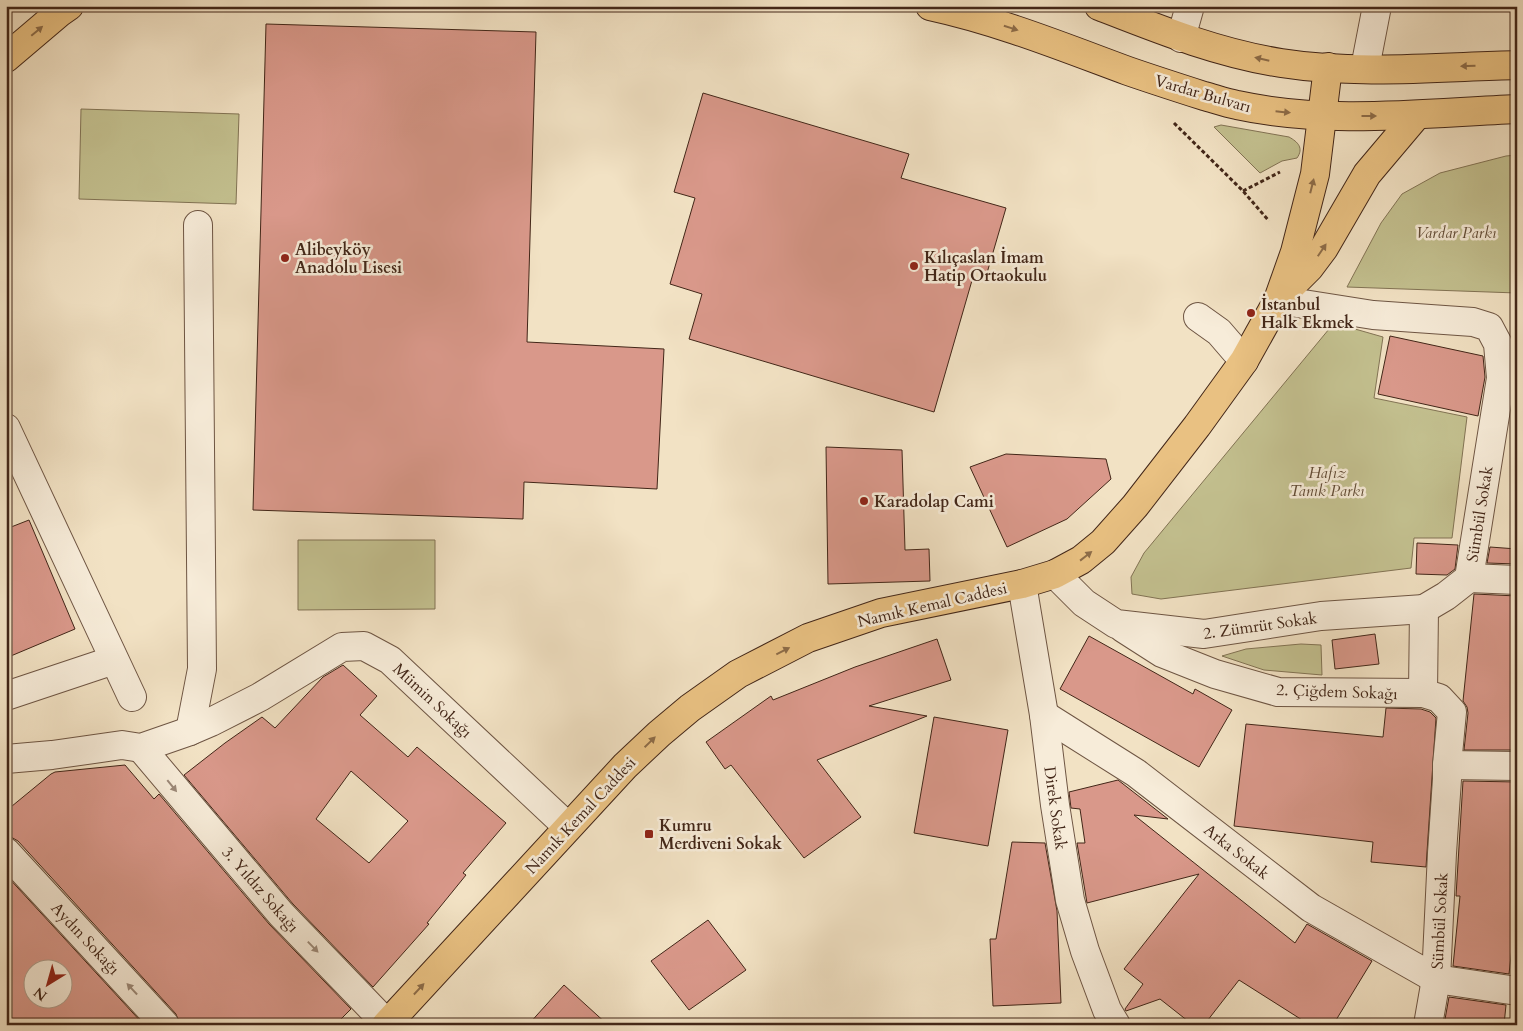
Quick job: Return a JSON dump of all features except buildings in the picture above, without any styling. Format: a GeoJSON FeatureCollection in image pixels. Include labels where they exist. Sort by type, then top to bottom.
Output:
{"type":"FeatureCollection","features":[{"type":"Feature","properties":{"kind":"main road"},"geometry":{"type":"LineString","coordinates":[[6,58],[52,18],[69,6]]}},
{"type":"Feature","properties":{"kind":"main road","name":"Vardar Bulvarı"},"geometry":{"type":"LineString","coordinates":[[930,6],[969,15],[1024,32],[1161,82],[1236,105],[1283,112],[1416,116],[1517,110]]}},
{"type":"Feature","properties":{"kind":"main road"},"geometry":{"type":"LineString","coordinates":[[1099,6],[1182,38],[1218,49],[1280,63],[1365,68],[1517,65]]}},
{"type":"Feature","properties":{"kind":"main road","name":"Namık Kemal Caddesi"},"geometry":{"type":"LineString","coordinates":[[387,1024],[625,766],[690,708],[738,674],[808,638],[872,616],[1022,584],[1055,574],[1081,560],[1109,535],[1163,470],[1244,361],[1278,300],[1295,252],[1315,174],[1328,67]]}},
{"type":"Feature","properties":{"kind":"main road"},"geometry":{"type":"LineString","coordinates":[[1278,300],[1309,268],[1324,248],[1367,174],[1416,116]]}},
{"type":"Feature","properties":{"kind":"street"},"geometry":{"type":"LineString","coordinates":[[1182,38],[1190,6]]}},
{"type":"Feature","properties":{"kind":"street"},"geometry":{"type":"LineString","coordinates":[[1365,68],[1377,6]]}},
{"type":"Feature","properties":{"kind":"street"},"geometry":{"type":"LineString","coordinates":[[190,731],[202,669],[198,224]]}},
{"type":"Feature","properties":{"kind":"street","name":"Sümbül Sokak"},"geometry":{"type":"LineString","coordinates":[[1278,300],[1373,315],[1473,322],[1489,326],[1498,344],[1509,378],[1469,578],[1446,596],[1424,609]]}},
{"type":"Feature","properties":{"kind":"street"},"geometry":{"type":"LineString","coordinates":[[1198,317],[1219,332],[1244,361]]}},
{"type":"Feature","properties":{"kind":"street"},"geometry":{"type":"LineString","coordinates":[[8,437],[132,697]]}},
{"type":"Feature","properties":{"kind":"street","name":"2. Zümrüt Sokak"},"geometry":{"type":"LineString","coordinates":[[1055,574],[1084,603],[1116,624],[1204,634],[1321,616],[1424,609]]}},
{"type":"Feature","properties":{"kind":"street"},"geometry":{"type":"LineString","coordinates":[[1469,578],[1517,580]]}},
{"type":"Feature","properties":{"kind":"street","name":"Direk Sokak"},"geometry":{"type":"LineString","coordinates":[[1022,584],[1044,715],[1055,805],[1070,900],[1085,951],[1107,1010],[1116,1025]]}},
{"type":"Feature","properties":{"kind":"street"},"geometry":{"type":"LineString","coordinates":[[1423,693],[1424,609]]}},
{"type":"Feature","properties":{"kind":"street","name":"2. Çiğdem Sokağı"},"geometry":{"type":"LineString","coordinates":[[1116,624],[1162,653],[1215,674],[1278,692],[1423,693]]}},
{"type":"Feature","properties":{"kind":"street","name":"Mümin Sokağı"},"geometry":{"type":"LineString","coordinates":[[141,748],[190,731],[260,697],[342,647],[364,646],[390,660],[568,827]]}},
{"type":"Feature","properties":{"kind":"street"},"geometry":{"type":"LineString","coordinates":[[6,696],[114,660]]}},
{"type":"Feature","properties":{"kind":"street","name":"Sümbül Sokak"},"geometry":{"type":"LineString","coordinates":[[1423,693],[1439,698],[1452,712],[1446,765],[1447,779],[1436,978],[1428,1025]]}},
{"type":"Feature","properties":{"kind":"street","name":"Arka Sokak"},"geometry":{"type":"LineString","coordinates":[[1044,715],[1136,773],[1311,908],[1436,978]]}},
{"type":"Feature","properties":{"kind":"street"},"geometry":{"type":"LineString","coordinates":[[6,759],[52,755],[122,745],[141,748]]}},
{"type":"Feature","properties":{"kind":"street","name":"3. Yıldız Sokağı"},"geometry":{"type":"LineString","coordinates":[[141,748],[281,914],[387,1024]]}},
{"type":"Feature","properties":{"kind":"street"},"geometry":{"type":"LineString","coordinates":[[1446,765],[1517,766]]}},
{"type":"Feature","properties":{"kind":"street","name":"Aydın Sokağı"},"geometry":{"type":"LineString","coordinates":[[6,852],[165,1025]]}},
{"type":"Feature","properties":{"kind":"street"},"geometry":{"type":"LineString","coordinates":[[1436,978],[1517,991]]}},
{"type":"Feature","properties":{"kind":"path"},"geometry":{"type":"LineString","coordinates":[[1167,117],[1243,191],[1295,252]]}},
{"type":"Feature","properties":{"kind":"green space"},"geometry":{"type":"Polygon","coordinates":[[[81,109],[239,114],[236,204],[79,199],[81,109]]]}},
{"type":"Feature","properties":{"kind":"green space"},"geometry":{"type":"Polygon","coordinates":[[[1221,125],[1289,137],[1299,146],[1299,154],[1297,158],[1282,161],[1260,173],[1214,127],[1221,125]]]}},
{"type":"Feature","properties":{"kind":"green space","name":"Vardar Parkı"},"geometry":{"type":"Polygon","coordinates":[[[1517,155],[1517,293],[1347,287],[1381,223],[1402,194],[1440,173],[1506,156],[1517,155]]]}},
{"type":"Feature","properties":{"kind":"green space","name":"Hafız Tanık Parkı"},"geometry":{"type":"Polygon","coordinates":[[[1334,323],[1383,337],[1374,398],[1467,417],[1452,538],[1414,538],[1411,568],[1161,599],[1132,594],[1131,577],[1144,553],[1334,323]]]}},
{"type":"Feature","properties":{"kind":"green space"},"geometry":{"type":"Polygon","coordinates":[[[298,540],[435,540],[435,609],[298,610],[298,540]]]}},
{"type":"Feature","properties":{"kind":"green space"},"geometry":{"type":"Polygon","coordinates":[[[1301,644],[1321,645],[1322,675],[1264,670],[1222,656],[1246,649],[1301,644]]]}},
{"type":"Feature","properties":{"kind":"place","name":"Alibeyköy Anadolu Lisesi"},"geometry":{"type":"Point","coordinates":[285,258]}},
{"type":"Feature","properties":{"kind":"place","name":"Kılıçaslan İmam Hatip Ortaokulu"},"geometry":{"type":"Point","coordinates":[914,266]}},
{"type":"Feature","properties":{"kind":"place","name":"İstanbul Halk Ekmek"},"geometry":{"type":"Point","coordinates":[1251,313]}},
{"type":"Feature","properties":{"kind":"place","name":"Karadolap Cami"},"geometry":{"type":"Point","coordinates":[864,501]}},
{"type":"Feature","properties":{"kind":"place","name":"Kumru Merdiveni Sokak"},"geometry":{"type":"Point","coordinates":[649,834]}}]}
